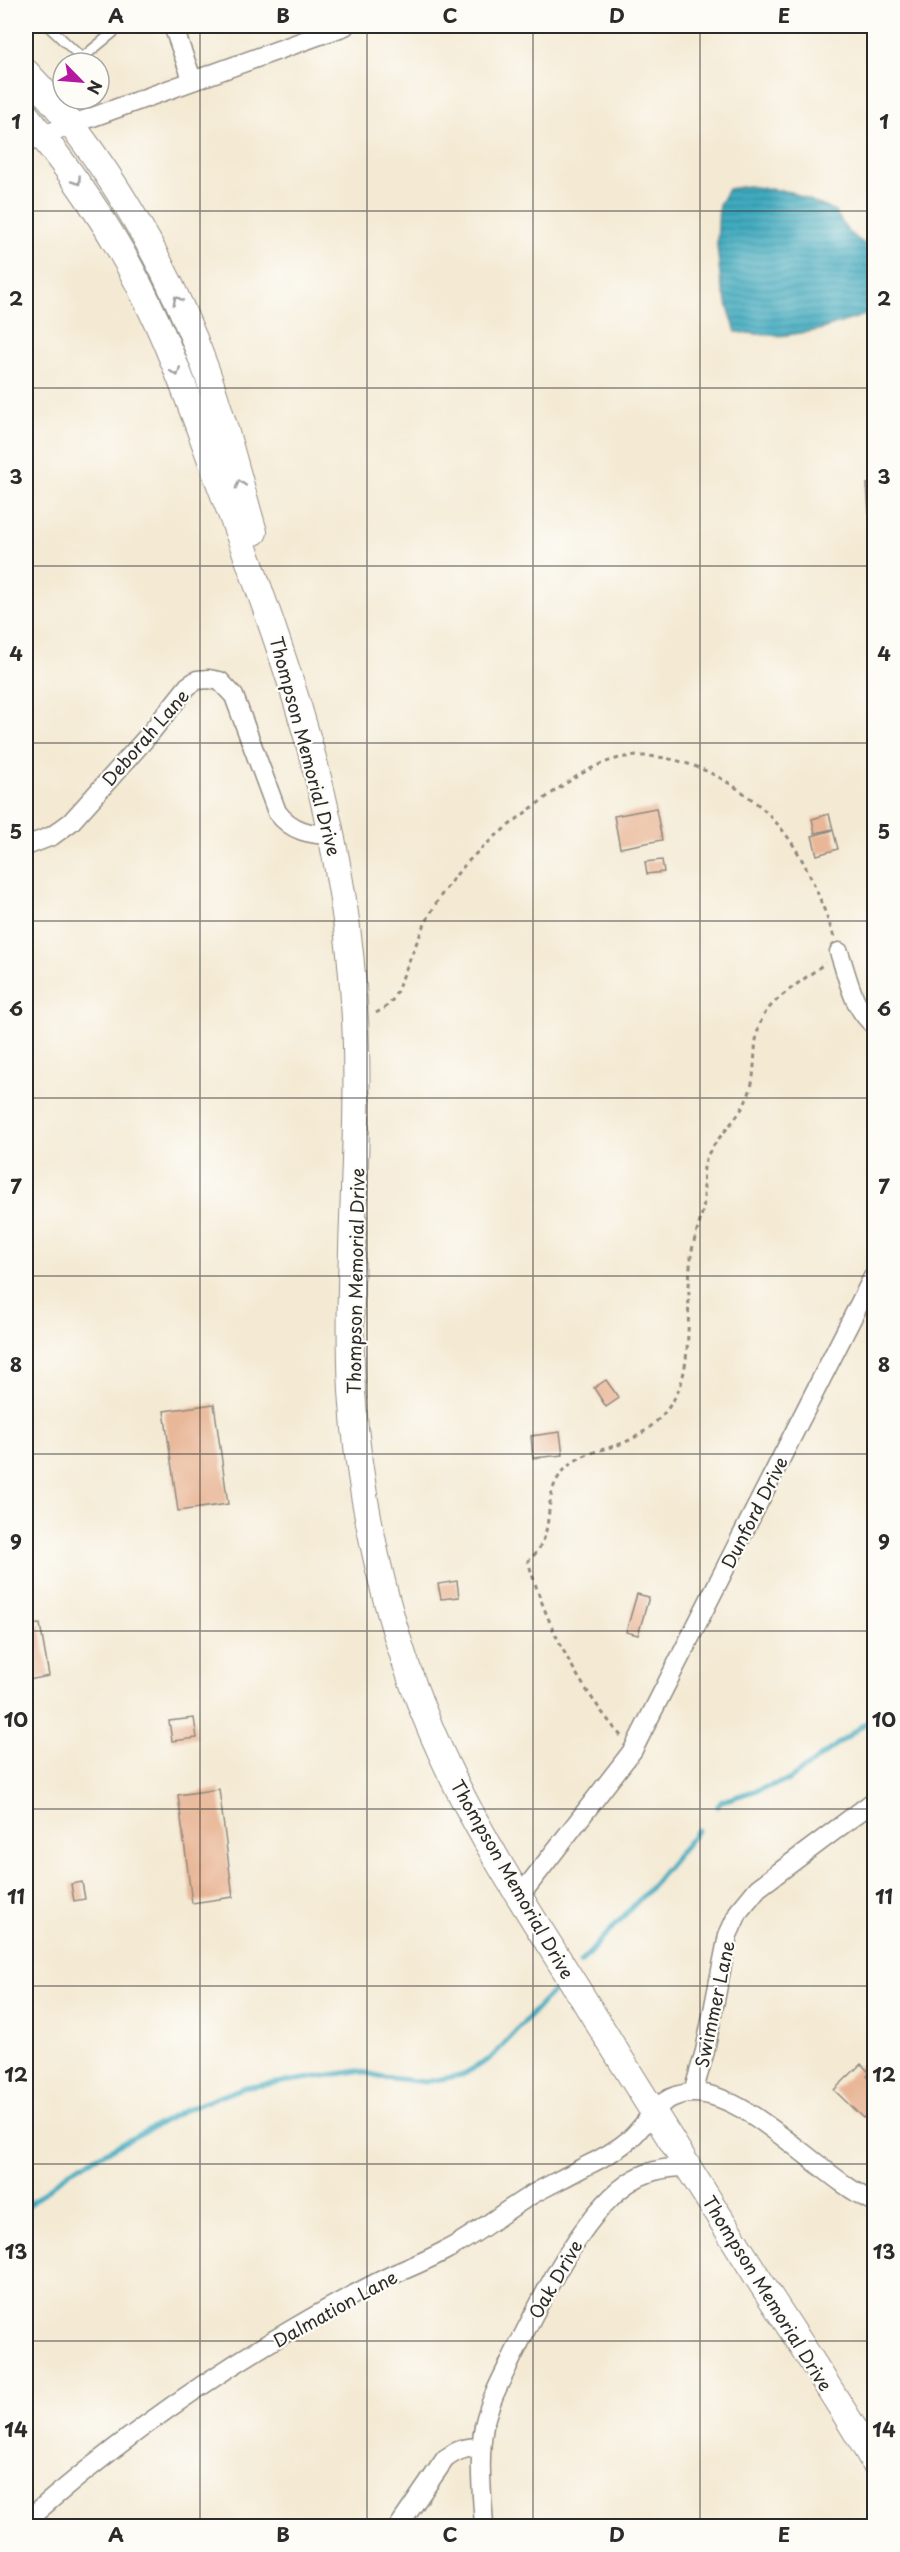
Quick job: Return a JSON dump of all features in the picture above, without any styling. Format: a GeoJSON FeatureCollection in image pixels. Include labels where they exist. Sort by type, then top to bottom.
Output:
{"type":"FeatureCollection","features":[{"type":"Feature","properties":{"kind":"main road","name":"Thompson Memorial Drive"},"geometry":{"type":"LineString","coordinates":[[26,72],[69,125],[132,214],[185,316],[206,371],[265,569],[272,623]]}},
{"type":"Feature","properties":{"kind":"main road","name":"Thompson Memorial Drive"},"geometry":{"type":"LineString","coordinates":[[31,130],[75,176],[106,224],[147,301],[167,347],[272,623],[299,706],[334,836],[344,900],[356,1024],[356,1140],[351,1288],[352,1392],[364,1496],[386,1598],[427,1722],[479,1828],[520,1896],[687,2167],[874,2462]]}},
{"type":"Feature","properties":{"kind":"street"},"geometry":{"type":"LineString","coordinates":[[173,26],[192,79]]}},
{"type":"Feature","properties":{"kind":"street"},"geometry":{"type":"LineString","coordinates":[[31,130],[69,125],[345,26]]}},
{"type":"Feature","properties":{"kind":"street","name":"Deborah Lane"},"geometry":{"type":"LineString","coordinates":[[26,846],[52,836],[71,822],[188,686],[198,680],[209,679],[220,681],[234,696],[277,812],[283,821],[294,829],[306,833],[334,836]]}},
{"type":"Feature","properties":{"kind":"street"},"geometry":{"type":"LineString","coordinates":[[839,952],[856,1002],[863,1014],[874,1025]]}},
{"type":"Feature","properties":{"kind":"street","name":"Dunford Drive"},"geometry":{"type":"LineString","coordinates":[[520,1896],[633,1750],[874,1275]]}},
{"type":"Feature","properties":{"kind":"street","name":"Swimmer Lane"},"geometry":{"type":"LineString","coordinates":[[693,2093],[705,2051],[728,1935],[739,1911],[758,1888],[874,1801]]}},
{"type":"Feature","properties":{"kind":"street"},"geometry":{"type":"LineString","coordinates":[[652,2111],[677,2096],[693,2093],[709,2095],[761,2121],[847,2186],[874,2202]]}},
{"type":"Feature","properties":{"kind":"street","name":"Dalmation Lane"},"geometry":{"type":"LineString","coordinates":[[26,2521],[118,2445],[222,2373],[339,2303],[449,2249],[533,2194],[601,2158],[628,2141],[652,2111]]}},
{"type":"Feature","properties":{"kind":"street","name":"Oak Drive"},"geometry":{"type":"LineString","coordinates":[[484,2526],[480,2472],[481,2447],[491,2402],[552,2281],[587,2224],[603,2205],[635,2179],[667,2167],[687,2167]]}},
{"type":"Feature","properties":{"kind":"street"},"geometry":{"type":"LineString","coordinates":[[399,2526],[445,2458],[468,2447],[481,2447]]}},
{"type":"Feature","properties":{"kind":"lane"},"geometry":{"type":"LineString","coordinates":[[48,26],[82,58],[121,26]]}},
{"type":"Feature","properties":{"kind":"path"},"geometry":{"type":"LineString","coordinates":[[356,1024],[386,1007],[394,998],[436,904],[456,875],[490,842],[520,816],[575,777],[595,766],[634,756],[661,756],[704,770],[744,794],[781,828],[798,854],[825,910],[839,952],[767,1010],[763,1016],[757,1033],[755,1069],[750,1091],[742,1111],[710,1152],[703,1166],[704,1201],[691,1255],[684,1371],[678,1391],[668,1409],[654,1425],[636,1437],[588,1453],[571,1462],[556,1481],[547,1533],[540,1548],[528,1562],[538,1597],[554,1636],[587,1691],[633,1750]]}},
{"type":"Feature","properties":{"kind":"water"},"geometry":{"type":"Polygon","coordinates":[[[748,186],[790,192],[835,211],[848,232],[874,251],[874,312],[819,330],[781,336],[736,332],[721,284],[717,245],[719,205],[728,189],[748,186]]]}},
{"type":"Feature","properties":{"kind":"building"},"geometry":{"type":"Polygon","coordinates":[[[874,483],[874,514],[869,514],[867,484],[874,483]]]}},
{"type":"Feature","properties":{"kind":"building"},"geometry":{"type":"Polygon","coordinates":[[[656,808],[662,840],[620,848],[614,816],[656,808]]]}},
{"type":"Feature","properties":{"kind":"building"},"geometry":{"type":"Polygon","coordinates":[[[829,814],[833,829],[815,833],[812,819],[829,814]]]}},
{"type":"Feature","properties":{"kind":"building"},"geometry":{"type":"Polygon","coordinates":[[[833,830],[838,849],[817,855],[812,836],[833,830]]]}},
{"type":"Feature","properties":{"kind":"building"},"geometry":{"type":"Polygon","coordinates":[[[662,860],[664,872],[647,874],[645,862],[662,860]]]}},
{"type":"Feature","properties":{"kind":"building"},"geometry":{"type":"Polygon","coordinates":[[[606,1380],[619,1398],[606,1407],[594,1388],[606,1380]]]}},
{"type":"Feature","properties":{"kind":"building"},"geometry":{"type":"Polygon","coordinates":[[[214,1404],[228,1504],[178,1511],[164,1411],[214,1404]]]}},
{"type":"Feature","properties":{"kind":"building"},"geometry":{"type":"Polygon","coordinates":[[[560,1432],[563,1455],[533,1458],[531,1436],[560,1432]]]}},
{"type":"Feature","properties":{"kind":"building"},"geometry":{"type":"Polygon","coordinates":[[[457,1581],[459,1597],[441,1599],[438,1584],[457,1581]]]}},
{"type":"Feature","properties":{"kind":"building"},"geometry":{"type":"Polygon","coordinates":[[[637,1594],[649,1597],[638,1635],[626,1632],[637,1594]]]}},
{"type":"Feature","properties":{"kind":"building"},"geometry":{"type":"Polygon","coordinates":[[[40,1624],[49,1676],[28,1680],[26,1628],[29,1628],[28,1625],[40,1624]]]}},
{"type":"Feature","properties":{"kind":"building"},"geometry":{"type":"Polygon","coordinates":[[[194,1718],[197,1738],[172,1741],[169,1721],[194,1718]]]}},
{"type":"Feature","properties":{"kind":"building"},"geometry":{"type":"Polygon","coordinates":[[[219,1789],[233,1897],[192,1903],[178,1795],[219,1789]]]}},
{"type":"Feature","properties":{"kind":"building"},"geometry":{"type":"Polygon","coordinates":[[[82,1882],[85,1899],[74,1901],[71,1884],[82,1882]]]}},
{"type":"Feature","properties":{"kind":"building"},"geometry":{"type":"Polygon","coordinates":[[[861,2064],[870,2073],[867,2076],[874,2084],[874,2107],[863,2118],[834,2090],[861,2064]]]}},
{"type":"Feature","properties":{"kind":"waterway"},"geometry":{"type":"LineString","coordinates":[[718,1806],[722,1801],[789,1780],[874,1717]]}},
{"type":"Feature","properties":{"kind":"waterway"},"geometry":{"type":"LineString","coordinates":[[580,1963],[651,1887],[698,1830]]}},
{"type":"Feature","properties":{"kind":"waterway"},"geometry":{"type":"LineString","coordinates":[[26,2207],[70,2171],[185,2110],[242,2088],[358,2071],[383,2077],[425,2082],[462,2075],[490,2059],[557,1987]]}}]}
